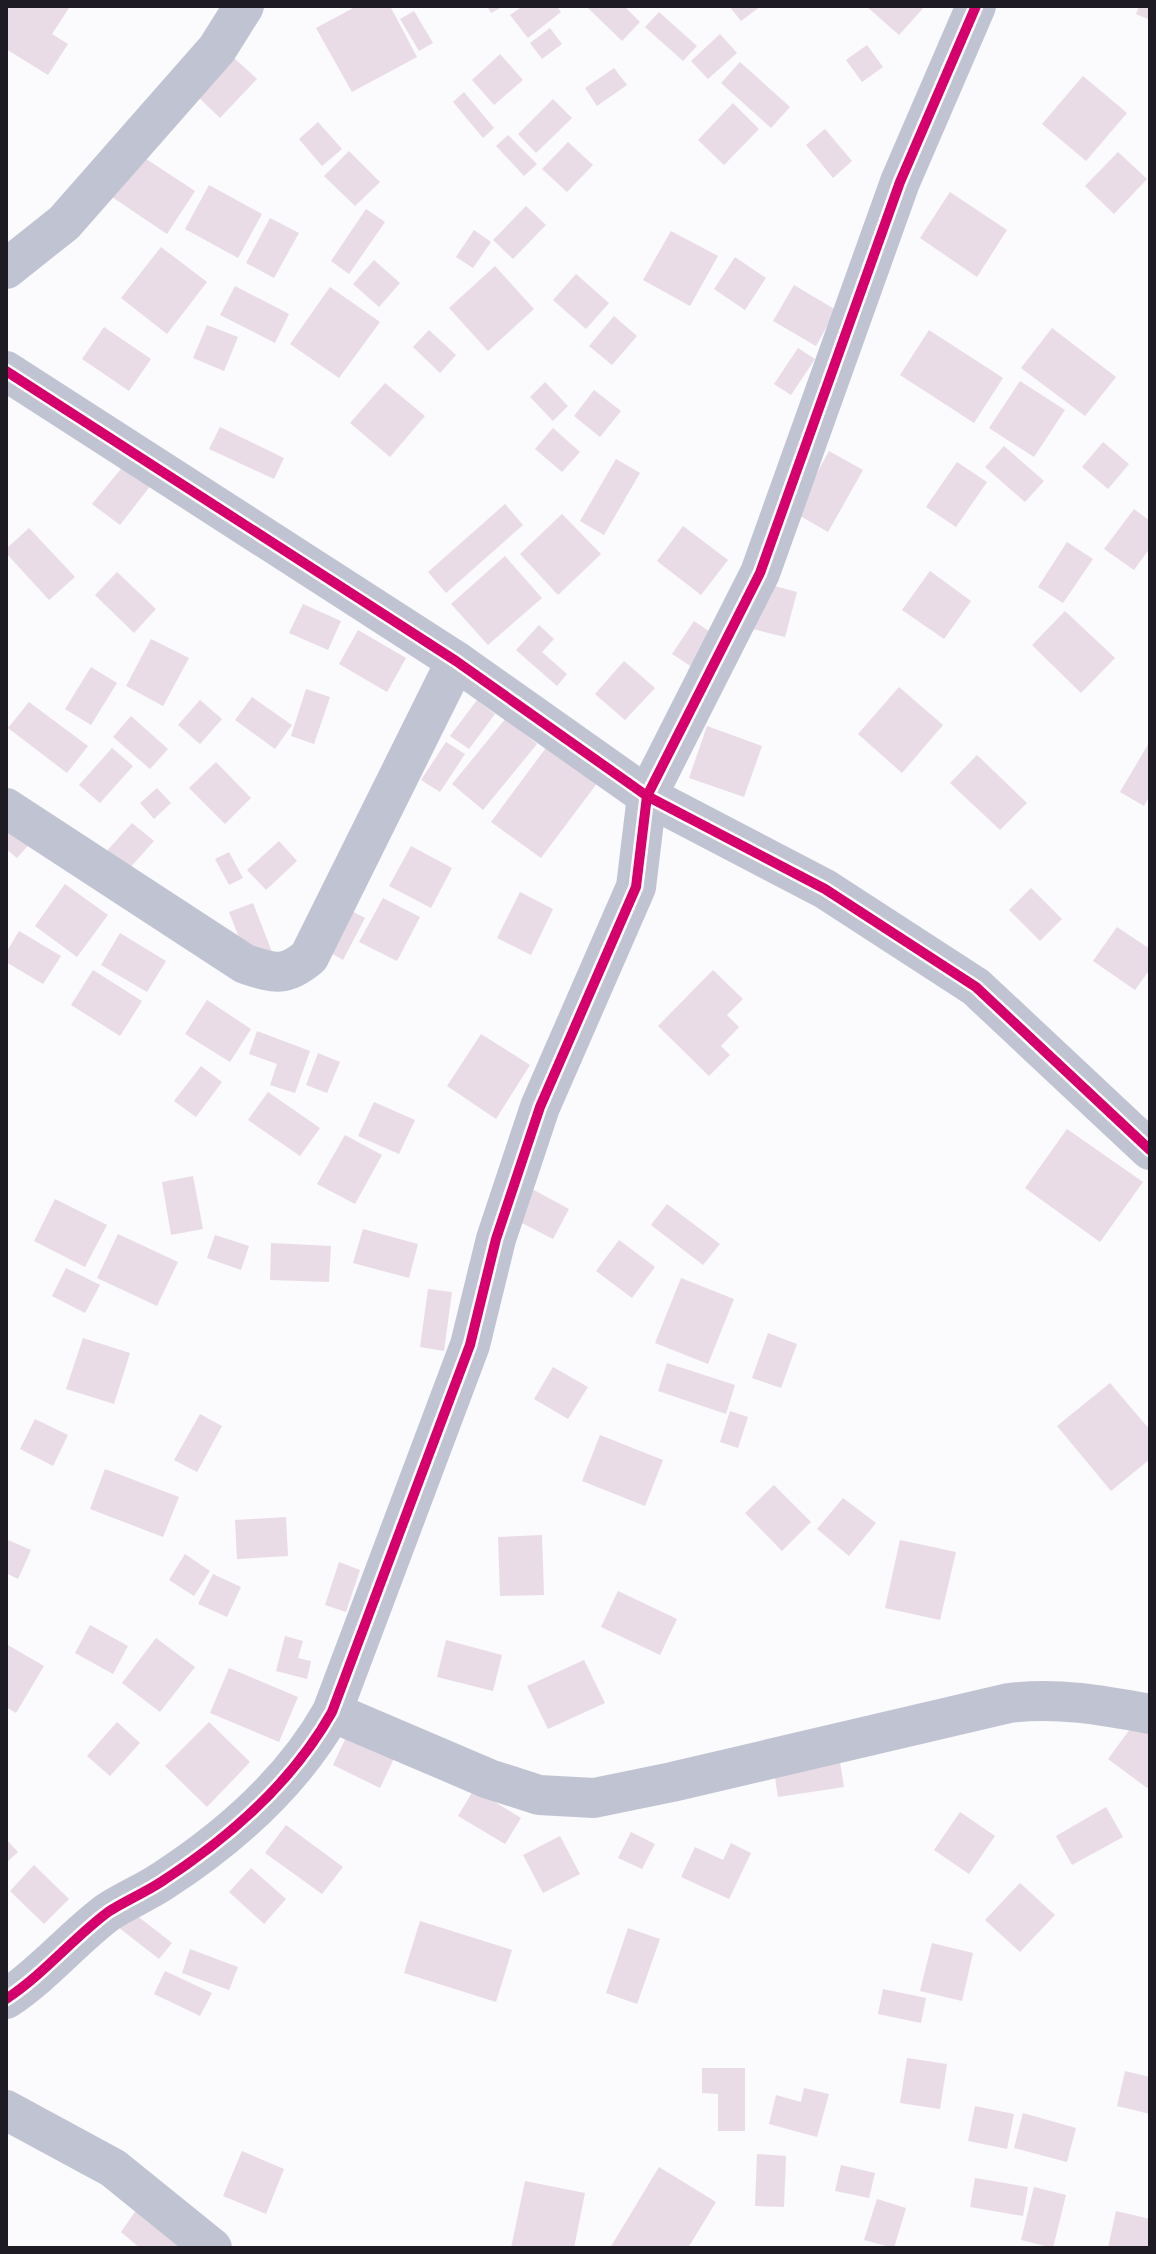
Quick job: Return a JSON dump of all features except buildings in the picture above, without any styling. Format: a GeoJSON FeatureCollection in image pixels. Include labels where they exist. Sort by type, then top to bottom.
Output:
{"type":"FeatureCollection","features":[{"type":"Feature","properties":{"kind":"street"},"geometry":{"type":"LineString","coordinates":[[6,269],[64,223],[217,49],[244,6]]}},
{"type":"Feature","properties":{"kind":"street"},"geometry":{"type":"LineString","coordinates":[[6,1999],[25,1986],[108,1912],[160,1883],[215,1844],[270,1794],[312,1747],[332,1712],[470,1345],[496,1239],[540,1107],[636,887],[647,796],[760,573],[900,182],[976,6]]}},
{"type":"Feature","properties":{"kind":"street"},"geometry":{"type":"LineString","coordinates":[[6,371],[456,661],[647,796],[825,889],[976,987],[1150,1150]]}},
{"type":"Feature","properties":{"kind":"street"},"geometry":{"type":"LineString","coordinates":[[6,808],[245,964],[275,973],[295,969],[309,957],[456,661]]}},
{"type":"Feature","properties":{"kind":"street"},"geometry":{"type":"LineString","coordinates":[[332,1712],[489,1779],[539,1795],[594,1798],[1009,1703],[1042,1699],[1086,1702],[1150,1714]]}},
{"type":"Feature","properties":{"kind":"street"},"geometry":{"type":"LineString","coordinates":[[6,2110],[113,2168],[212,2248]]}},
{"type":"Feature","properties":{"kind":"cycle path"},"geometry":{"type":"LineString","coordinates":[[6,1999],[108,1912],[161,1882],[234,1828],[298,1762],[332,1712],[470,1345],[496,1239],[540,1107],[636,887],[647,796],[760,573],[900,182],[976,6]]}},
{"type":"Feature","properties":{"kind":"cycle path"},"geometry":{"type":"LineString","coordinates":[[6,371],[456,661],[647,796],[825,889],[976,987],[1150,1150]]}}]}
